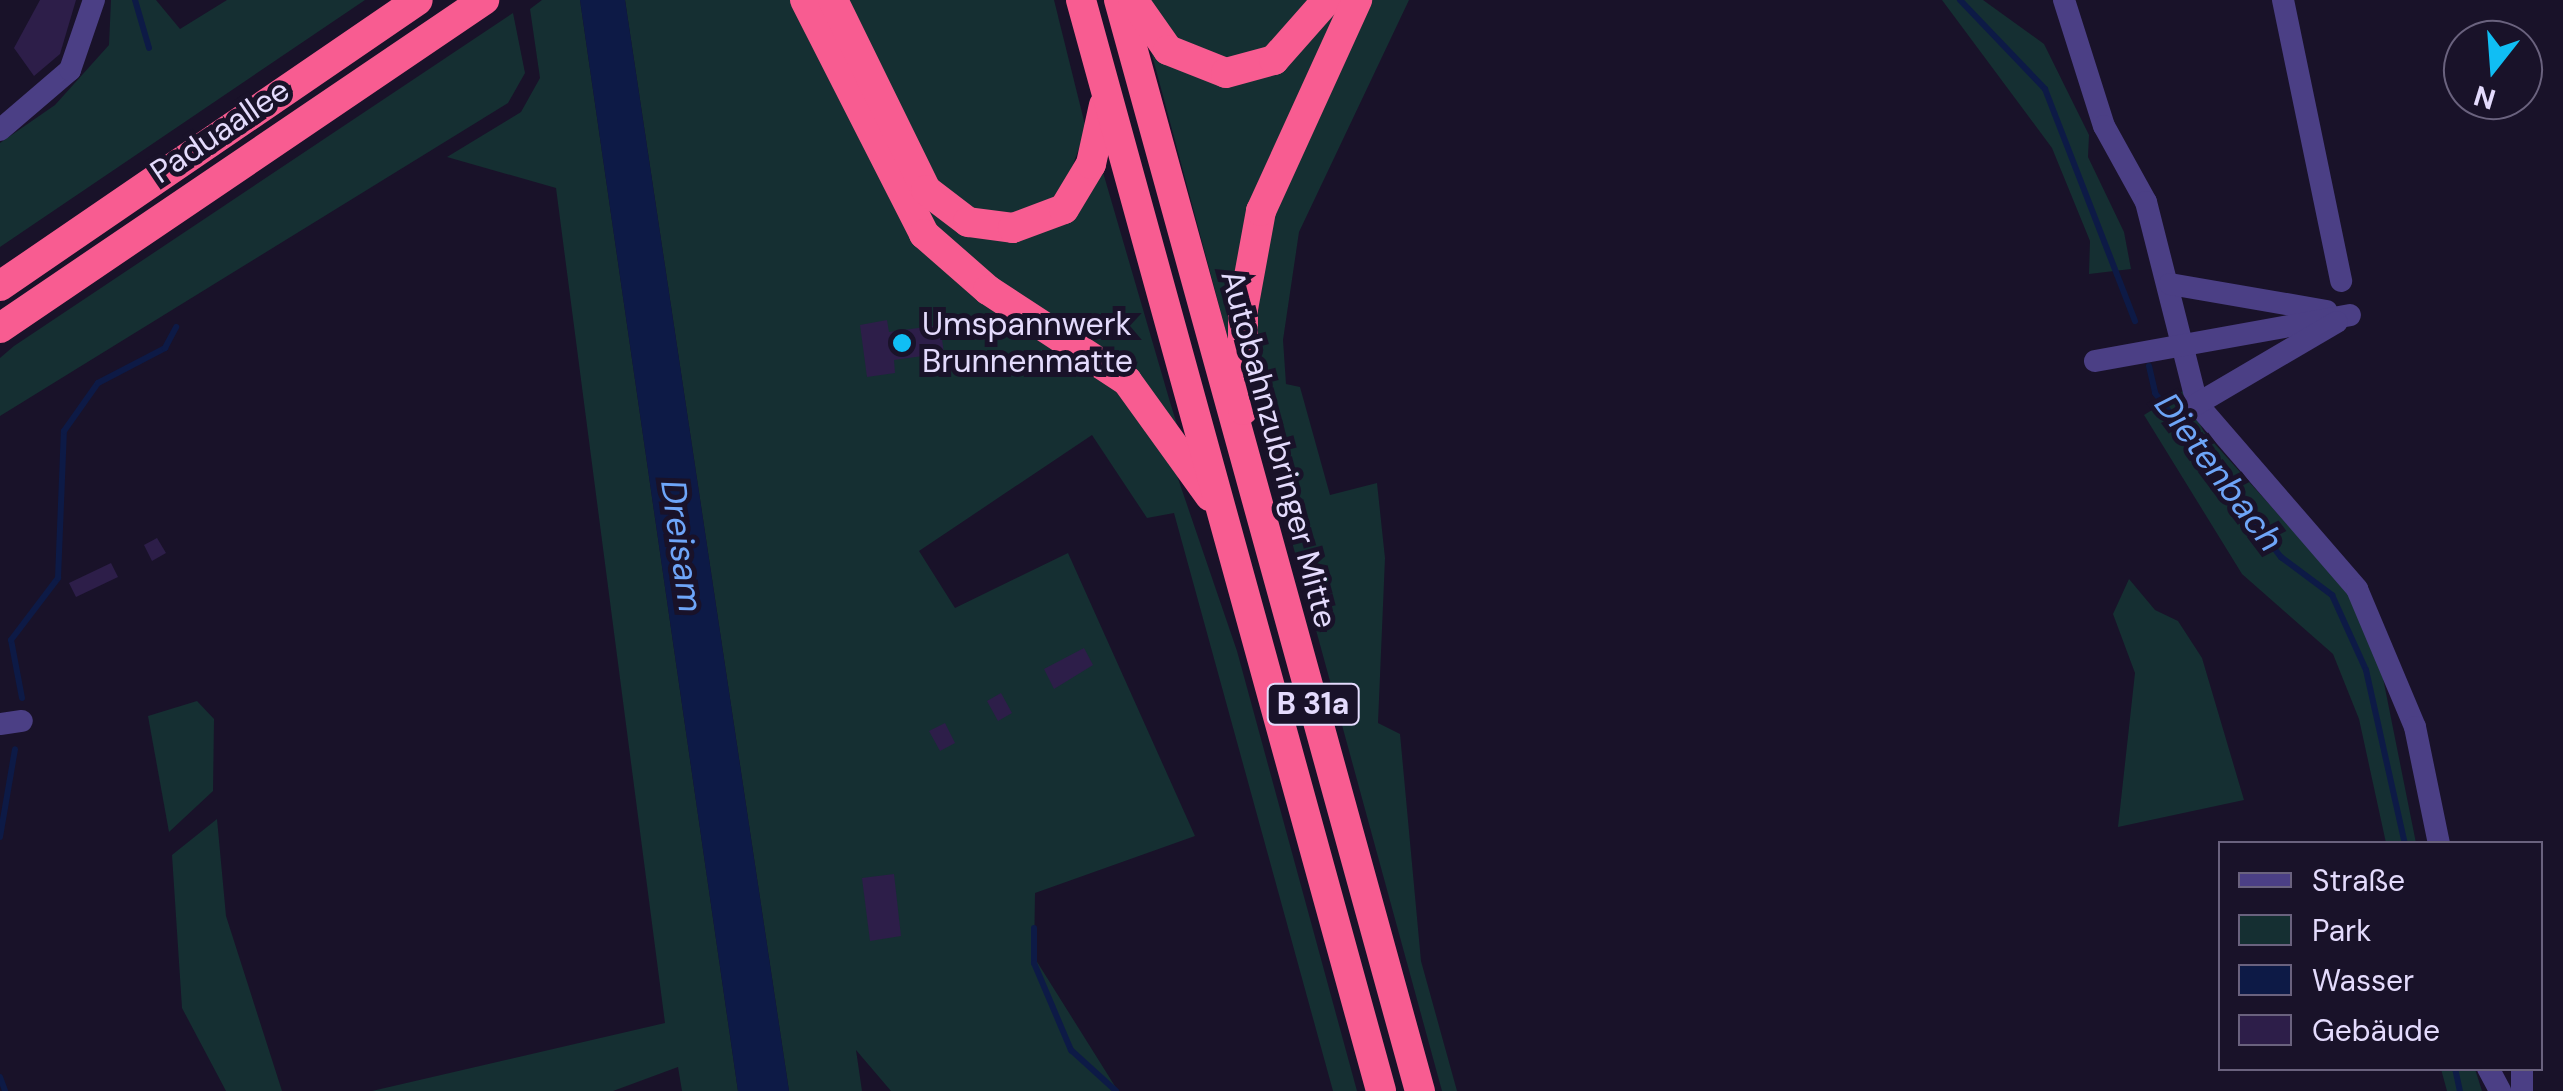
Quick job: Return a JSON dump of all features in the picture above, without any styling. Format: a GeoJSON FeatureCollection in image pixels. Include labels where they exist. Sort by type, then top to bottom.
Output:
{"type":"FeatureCollection","features":[{"type":"Feature","properties":{"kind":"highway","name":"Paduaallee"},"geometry":{"type":"LineString","coordinates":[[0,286],[418,0]]}},
{"type":"Feature","properties":{"kind":"highway","name":"Paduaallee"},"geometry":{"type":"LineString","coordinates":[[0,328],[484,0]]}},
{"type":"Feature","properties":{"kind":"highway","name":"B 31a"},"geometry":{"type":"LineString","coordinates":[[805,0],[924,234],[988,290],[1127,381],[1217,504]]}},
{"type":"Feature","properties":{"kind":"highway"},"geometry":{"type":"LineString","coordinates":[[833,0],[926,190],[968,222],[1013,228],[1064,209],[1091,164],[1105,102]]}},
{"type":"Feature","properties":{"kind":"highway","name":"B 31a"},"geometry":{"type":"LineString","coordinates":[[1081,0],[1105,102],[1382,1091]]}},
{"type":"Feature","properties":{"kind":"highway","name":"Autobahnzubringer Mitte"},"geometry":{"type":"LineString","coordinates":[[1118,0],[1420,1091]]}},
{"type":"Feature","properties":{"kind":"highway"},"geometry":{"type":"LineString","coordinates":[[1133,0],[1168,50],[1226,74],[1274,60],[1327,0]]}},
{"type":"Feature","properties":{"kind":"highway"},"geometry":{"type":"LineString","coordinates":[[1244,453],[1243,309],[1261,211],[1357,0]]}},
{"type":"Feature","properties":{"kind":"street"},"geometry":{"type":"LineString","coordinates":[[0,130],[70,70],[94,0]]}},
{"type":"Feature","properties":{"kind":"street"},"geometry":{"type":"LineString","coordinates":[[2064,0],[2170,284],[2197,404],[2357,589],[2415,727],[2438,841]]}},
{"type":"Feature","properties":{"kind":"street"},"geometry":{"type":"LineString","coordinates":[[2283,0],[2341,281]]}},
{"type":"Feature","properties":{"kind":"street"},"geometry":{"type":"LineString","coordinates":[[2170,284],[2350,314]]}},
{"type":"Feature","properties":{"kind":"street"},"geometry":{"type":"LineString","coordinates":[[2095,360],[2180,340],[2350,314]]}},
{"type":"Feature","properties":{"kind":"street"},"geometry":{"type":"LineString","coordinates":[[2197,404],[2350,314]]}},
{"type":"Feature","properties":{"kind":"green space"},"geometry":{"type":"Polygon","coordinates":[[[111,0],[156,0],[180,29],[227,0],[365,0],[0,247],[0,143],[55,105],[109,45],[111,0]]]}},
{"type":"Feature","properties":{"kind":"green space"},"geometry":{"type":"Polygon","coordinates":[[[542,0],[580,0],[738,1091],[682,1091],[678,1067],[613,1091],[372,1091],[665,1023],[556,188],[447,157],[521,112],[540,78],[530,9],[542,0]]]}},
{"type":"Feature","properties":{"kind":"green space"},"geometry":{"type":"Polygon","coordinates":[[[625,0],[794,0],[913,230],[1117,385],[1171,458],[1237,651],[1357,1091],[1333,1091],[1174,513],[1147,518],[1092,435],[919,551],[955,608],[1068,553],[1195,836],[1035,893],[1034,957],[1118,1091],[891,1091],[856,1050],[862,1091],[789,1091],[625,0]]]}},
{"type":"Feature","properties":{"kind":"green space"},"geometry":{"type":"Polygon","coordinates":[[[842,0],[1054,0],[1086,129],[1062,195],[1021,220],[947,202],[842,0]]]}},
{"type":"Feature","properties":{"kind":"green space"},"geometry":{"type":"Polygon","coordinates":[[[1142,0],[1316,0],[1281,41],[1243,61],[1192,58],[1142,0]]]}},
{"type":"Feature","properties":{"kind":"green space"},"geometry":{"type":"Polygon","coordinates":[[[1344,0],[1268,160],[1239,255],[1228,339],[1151,51],[1216,80],[1344,0]]]}},
{"type":"Feature","properties":{"kind":"green space"},"geometry":{"type":"Polygon","coordinates":[[[1371,0],[1409,0],[1299,232],[1283,340],[1286,384],[1300,387],[1330,495],[1377,483],[1385,558],[1378,723],[1400,734],[1421,961],[1457,1091],[1442,1091],[1254,403],[1260,247],[1371,0]]]}},
{"type":"Feature","properties":{"kind":"green space"},"geometry":{"type":"Polygon","coordinates":[[[1942,0],[1983,0],[2044,44],[2089,135],[2088,157],[2124,232],[2131,269],[2089,274],[2090,241],[2052,148],[1942,0]]]}},
{"type":"Feature","properties":{"kind":"green space"},"geometry":{"type":"Polygon","coordinates":[[[513,13],[525,73],[508,103],[0,416],[0,358],[14,346],[513,13]]]}},
{"type":"Feature","properties":{"kind":"green space"},"geometry":{"type":"Polygon","coordinates":[[[1100,162],[1179,431],[939,238],[908,178],[999,238],[1100,162]]]}},
{"type":"Feature","properties":{"kind":"green space"},"geometry":{"type":"Polygon","coordinates":[[[2183,391],[2204,432],[2354,598],[2380,663],[2416,841],[2386,841],[2359,719],[2333,654],[2242,574],[2144,415],[2183,391]]]}},
{"type":"Feature","properties":{"kind":"green space"},"geometry":{"type":"Polygon","coordinates":[[[2129,579],[2155,610],[2178,621],[2202,658],[2244,800],[2118,827],[2135,673],[2113,614],[2129,579]]]}},
{"type":"Feature","properties":{"kind":"green space"},"geometry":{"type":"Polygon","coordinates":[[[197,701],[214,719],[213,791],[169,832],[148,716],[197,701]]]}},
{"type":"Feature","properties":{"kind":"green space"},"geometry":{"type":"Polygon","coordinates":[[[217,819],[226,916],[282,1091],[226,1091],[182,1008],[172,855],[217,819]]]}},
{"type":"Feature","properties":{"kind":"green space"},"geometry":{"type":"Polygon","coordinates":[[[2442,1071],[2476,1071],[2482,1091],[2447,1091],[2442,1071]]]}},
{"type":"Feature","properties":{"kind":"water","name":"Dreisam"},"geometry":{"type":"Polygon","coordinates":[[[580,0],[625,0],[789,1091],[738,1091],[580,0]]]}},
{"type":"Feature","properties":{"kind":"building"},"geometry":{"type":"Polygon","coordinates":[[[40,0],[76,0],[60,54],[34,76],[14,48],[40,0]]]}},
{"type":"Feature","properties":{"kind":"building","name":"Umspannwerk Brunnenmatte"},"geometry":{"type":"Polygon","coordinates":[[[887,320],[889,332],[940,325],[944,353],[894,360],[895,373],[867,377],[860,325],[887,320]]]}},
{"type":"Feature","properties":{"kind":"building"},"geometry":{"type":"Polygon","coordinates":[[[157,538],[166,553],[152,561],[144,545],[157,538]]]}},
{"type":"Feature","properties":{"kind":"building"},"geometry":{"type":"Polygon","coordinates":[[[111,563],[118,577],[76,597],[69,583],[111,563]]]}},
{"type":"Feature","properties":{"kind":"building"},"geometry":{"type":"Polygon","coordinates":[[[1084,648],[1093,665],[1054,689],[1044,669],[1084,648]]]}},
{"type":"Feature","properties":{"kind":"building"},"geometry":{"type":"Polygon","coordinates":[[[1001,693],[1012,713],[998,721],[987,701],[1001,693]]]}},
{"type":"Feature","properties":{"kind":"building"},"geometry":{"type":"Polygon","coordinates":[[[945,723],[955,743],[940,751],[929,731],[945,723]]]}},
{"type":"Feature","properties":{"kind":"building"},"geometry":{"type":"Polygon","coordinates":[[[894,874],[901,936],[870,941],[862,878],[894,874]]]}},
{"type":"Feature","properties":{"kind":"waterway"},"geometry":{"type":"LineString","coordinates":[[135,0],[149,48]]}},
{"type":"Feature","properties":{"kind":"waterway","name":"Dietenbach"},"geometry":{"type":"LineString","coordinates":[[1960,0],[2045,89],[2135,321]]}},
{"type":"Feature","properties":{"kind":"waterway"},"geometry":{"type":"LineString","coordinates":[[22,698],[11,640],[58,578],[64,431],[98,383],[165,348],[176,327]]}},
{"type":"Feature","properties":{"kind":"waterway","name":"Dietenbach"},"geometry":{"type":"LineString","coordinates":[[2149,366],[2155,393],[2281,557],[2332,595],[2366,670],[2404,841]]}},
{"type":"Feature","properties":{"kind":"waterway"},"geometry":{"type":"LineString","coordinates":[[0,837],[15,749]]}},
{"type":"Feature","properties":{"kind":"waterway"},"geometry":{"type":"LineString","coordinates":[[1034,928],[1034,963],[1071,1050],[1116,1091]]}},
{"type":"Feature","properties":{"kind":"waterway","name":"Dietenbach"},"geometry":{"type":"LineString","coordinates":[[2456,1071],[2460,1091]]}},
{"type":"Feature","properties":{"kind":"waterway"},"geometry":{"type":"LineString","coordinates":[[0,1077],[5,1091]]}},
{"type":"Feature","properties":{"kind":"place","name":"Umspannwerk Brunnenmatte"},"geometry":{"type":"Point","coordinates":[902,343]}}]}
